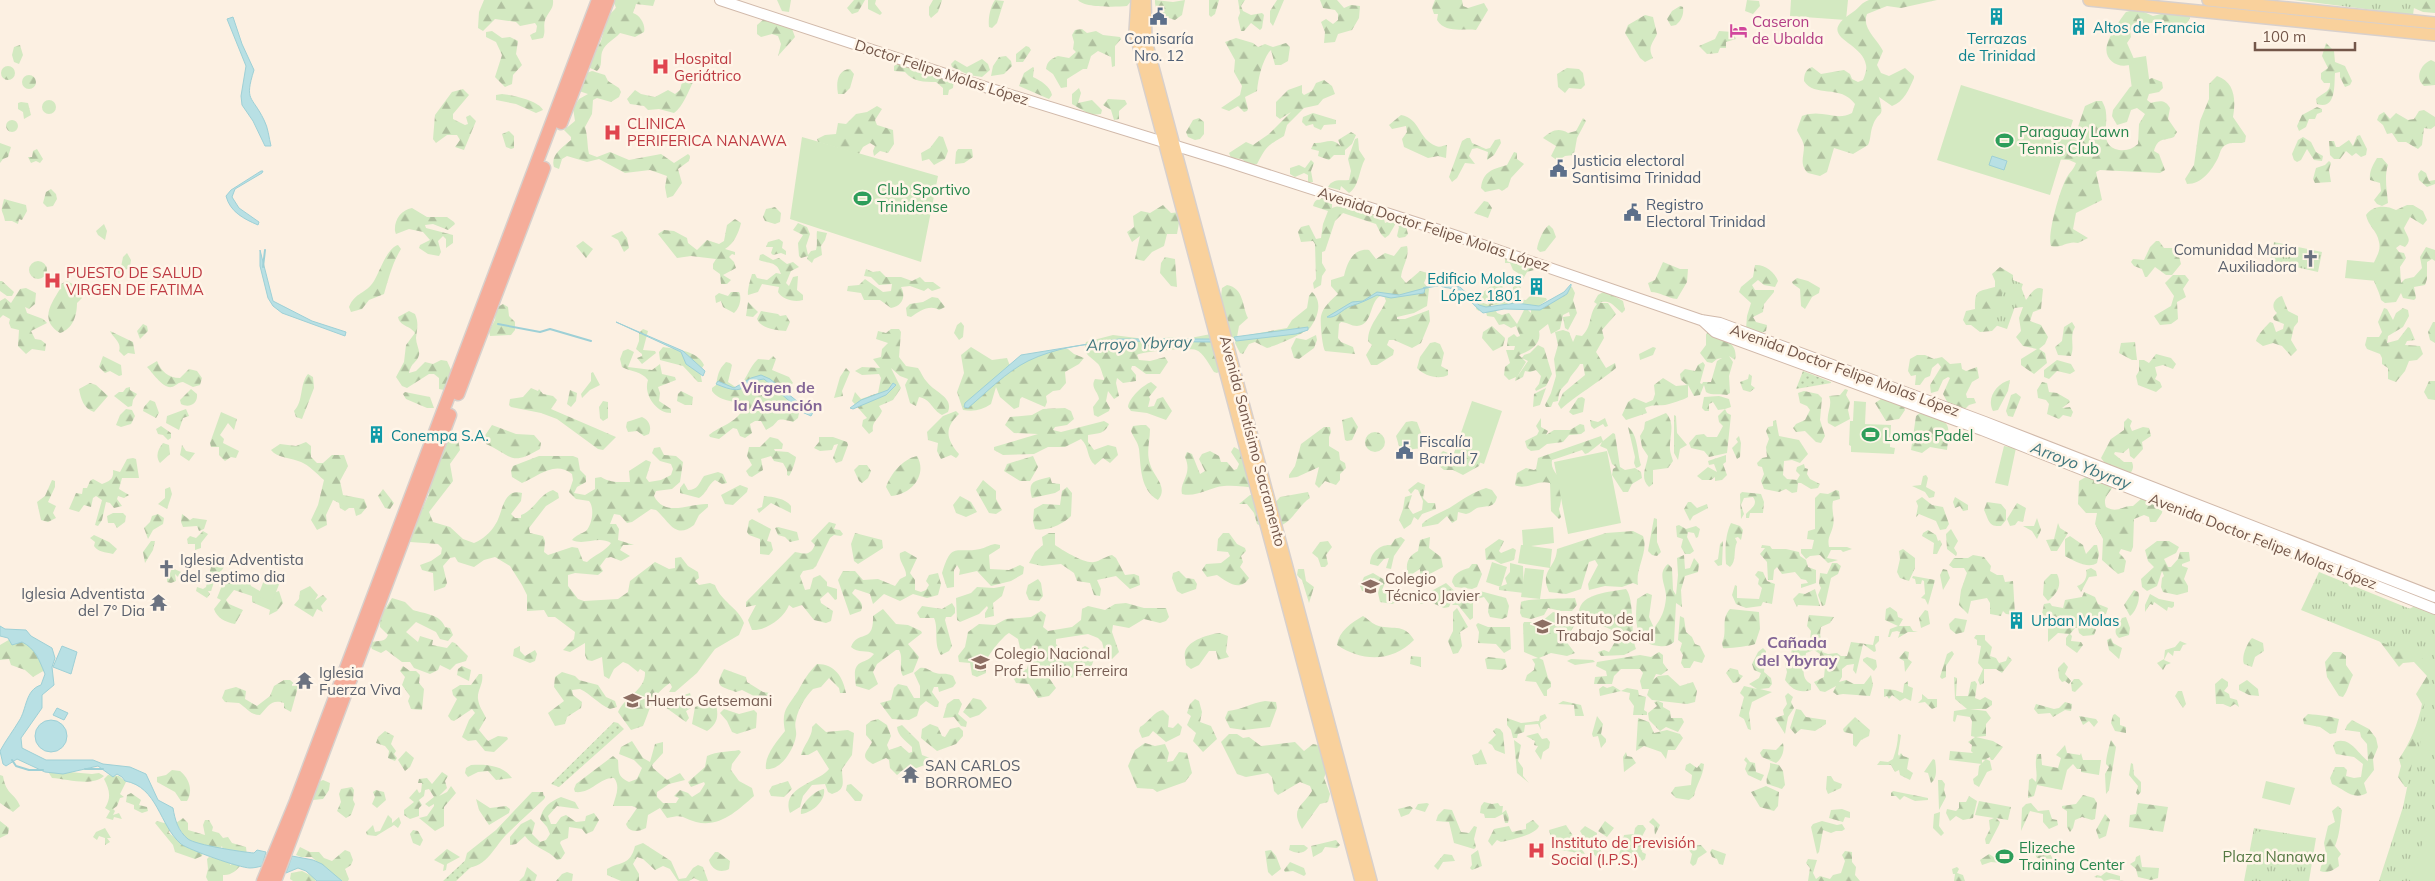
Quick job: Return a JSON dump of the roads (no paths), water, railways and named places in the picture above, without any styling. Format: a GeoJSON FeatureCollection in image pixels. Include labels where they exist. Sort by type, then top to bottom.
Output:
{"type":"FeatureCollection","features":[{"type":"Feature","properties":{"kind":"highway"},"geometry":{"type":"LineString","coordinates":[[583,54],[598,0]]}},
{"type":"Feature","properties":{"kind":"highway"},"geometry":{"type":"LineString","coordinates":[[263,881],[441,428],[583,54],[608,0]]}},
{"type":"Feature","properties":{"kind":"highway"},"geometry":{"type":"LineString","coordinates":[[275,881],[441,428]]}},
{"type":"Feature","properties":{"kind":"main road","name":"Doctor Felipe Molas López"},"geometry":{"type":"LineString","coordinates":[[720,0],[984,87],[1169,145]]}},
{"type":"Feature","properties":{"kind":"main road","name":"Avenida Santísimo Sacramento"},"geometry":{"type":"LineString","coordinates":[[1136,0],[1135,32],[1169,145],[1371,881]]}},
{"type":"Feature","properties":{"kind":"main road","name":"Avenida Santísimo Sacramento"},"geometry":{"type":"LineString","coordinates":[[1145,0],[1146,41],[1169,145]]}},
{"type":"Feature","properties":{"kind":"main road"},"geometry":{"type":"LineString","coordinates":[[2090,0],[2435,35]]}},
{"type":"Feature","properties":{"kind":"main road"},"geometry":{"type":"LineString","coordinates":[[2208,0],[2435,23]]}},
{"type":"Feature","properties":{"kind":"main road","name":"Avenida Doctor Felipe Molas López"},"geometry":{"type":"LineString","coordinates":[[1169,145],[1427,226],[1701,320],[1720,323],[1985,422],[2435,597]]}},
{"type":"Feature","properties":{"kind":"main road","name":"Avenida Doctor Felipe Molas López"},"geometry":{"type":"LineString","coordinates":[[1701,320],[1715,332],[1982,430],[2435,609]]}},
{"type":"Feature","properties":{"kind":"main road","name":"Avenida Santísimo Sacramento"},"geometry":{"type":"LineString","coordinates":[[1226,356],[1361,881]]}},
{"type":"Feature","properties":{"kind":"water"},"geometry":{"type":"Polygon","coordinates":[[[233,17],[242,44],[254,70],[250,88],[251,98],[265,123],[271,146],[265,146],[253,121],[242,105],[241,96],[246,66],[227,19],[233,17]]]}},
{"type":"Feature","properties":{"kind":"water"},"geometry":{"type":"Polygon","coordinates":[[[1992,156],[2007,161],[2004,170],[1989,165],[1992,156]]]}},
{"type":"Feature","properties":{"kind":"water"},"geometry":{"type":"Polygon","coordinates":[[[263,171],[262,173],[235,189],[232,197],[239,208],[259,222],[258,225],[234,211],[226,196],[231,190],[263,171]]]}},
{"type":"Feature","properties":{"kind":"water"},"geometry":{"type":"Polygon","coordinates":[[[260,250],[273,301],[312,321],[346,332],[345,336],[282,313],[273,306],[268,298],[260,266],[260,250]]]}},
{"type":"Feature","properties":{"kind":"water"},"geometry":{"type":"Polygon","coordinates":[[[1441,282],[1460,287],[1479,305],[1486,307],[1516,303],[1539,306],[1564,292],[1571,284],[1571,286],[1567,294],[1540,310],[1504,309],[1483,313],[1465,296],[1455,290],[1442,287],[1441,282]]]}},
{"type":"Feature","properties":{"kind":"water"},"geometry":{"type":"Polygon","coordinates":[[[1425,288],[1424,293],[1391,298],[1377,295],[1364,301],[1348,307],[1333,317],[1327,317],[1352,302],[1363,301],[1377,292],[1399,295],[1425,288]]]}},
{"type":"Feature","properties":{"kind":"water"},"geometry":{"type":"Polygon","coordinates":[[[616,322],[683,351],[705,371],[703,376],[686,364],[681,352],[616,322]]]}},
{"type":"Feature","properties":{"kind":"water"},"geometry":{"type":"Polygon","coordinates":[[[1308,327],[1308,330],[1296,334],[1236,341],[1234,337],[1308,327]]]}},
{"type":"Feature","properties":{"kind":"water"},"geometry":{"type":"Polygon","coordinates":[[[1119,339],[1211,339],[1211,342],[1142,341],[1071,347],[1028,361],[1004,376],[968,408],[964,407],[965,403],[1021,355],[1119,339]]]}},
{"type":"Feature","properties":{"kind":"water"},"geometry":{"type":"Polygon","coordinates":[[[761,375],[770,379],[798,402],[815,409],[811,416],[802,412],[764,379],[734,390],[716,384],[718,381],[734,388],[751,378],[761,375]]]}},
{"type":"Feature","properties":{"kind":"water"},"geometry":{"type":"Polygon","coordinates":[[[893,383],[896,385],[886,395],[853,409],[850,408],[861,400],[888,390],[893,383]]]}},
{"type":"Feature","properties":{"kind":"water"},"geometry":{"type":"Polygon","coordinates":[[[0,626],[5,629],[26,630],[31,636],[52,648],[55,658],[52,667],[54,685],[42,695],[42,708],[21,738],[22,748],[46,760],[93,760],[103,764],[130,767],[146,774],[158,800],[173,808],[178,825],[188,839],[200,844],[230,850],[254,853],[257,850],[266,852],[262,866],[250,868],[236,865],[181,844],[145,791],[125,781],[117,774],[113,777],[98,766],[63,774],[45,772],[17,759],[6,766],[3,764],[0,751],[22,716],[29,695],[36,687],[41,685],[45,674],[31,648],[22,642],[12,645],[8,638],[0,636],[0,626]]]}},
{"type":"Feature","properties":{"kind":"water"},"geometry":{"type":"Polygon","coordinates":[[[62,646],[77,652],[71,674],[53,667],[62,646]]]}},
{"type":"Feature","properties":{"kind":"water"},"geometry":{"type":"Polygon","coordinates":[[[57,708],[68,713],[64,720],[53,715],[57,708]]]}},
{"type":"Feature","properties":{"kind":"water"},"geometry":{"type":"Polygon","coordinates":[[[51,720],[62,725],[67,736],[62,747],[51,752],[40,747],[35,736],[40,725],[51,720]]]}},
{"type":"Feature","properties":{"kind":"water"},"geometry":{"type":"Polygon","coordinates":[[[292,856],[313,860],[322,864],[342,881],[317,881],[306,871],[298,868],[286,873],[292,856]]]}},
{"type":"Feature","properties":{"kind":"waterway","name":"Arroyo Ybyray"},"geometry":{"type":"LineString","coordinates":[[263,267],[265,250]]}},
{"type":"Feature","properties":{"kind":"waterway","name":"Arroyo Ybyray"},"geometry":{"type":"LineString","coordinates":[[1424,288],[1444,284]]}},
{"type":"Feature","properties":{"kind":"waterway","name":"Arroyo Ybyray"},"geometry":{"type":"LineString","coordinates":[[498,324],[540,332],[550,329],[591,341]]}},
{"type":"Feature","properties":{"kind":"waterway","name":"Arroyo Ybyray"},"geometry":{"type":"LineString","coordinates":[[1089,344],[1106,341]]}},
{"type":"Feature","properties":{"kind":"waterway"},"geometry":{"type":"LineString","coordinates":[[12,760],[16,766],[29,770],[43,770]]}},
{"type":"Feature","properties":{"kind":"waterway"},"geometry":{"type":"LineString","coordinates":[[85,769],[103,769]]}},
{"type":"Feature","properties":{"kind":"place","name":"Comisaría Nro. 12"},"geometry":{"type":"Point","coordinates":[1159,17]}},
{"type":"Feature","properties":{"kind":"place","name":"Terrazas de Trinidad"},"geometry":{"type":"Point","coordinates":[1997,17]}},
{"type":"Feature","properties":{"kind":"place","name":"Altos de Francia"},"geometry":{"type":"Point","coordinates":[2079,27]}},
{"type":"Feature","properties":{"kind":"place","name":"Caseron de Ubalda"},"geometry":{"type":"Point","coordinates":[1738,30]}},
{"type":"Feature","properties":{"kind":"place","name":"Hospital Geriátrico"},"geometry":{"type":"Point","coordinates":[660,67]}},
{"type":"Feature","properties":{"kind":"place","name":"CLINICA PERIFERICA NANAWA"},"geometry":{"type":"Point","coordinates":[613,132]}},
{"type":"Feature","properties":{"kind":"place","name":"Paraguay Lawn Tennis Club"},"geometry":{"type":"Point","coordinates":[2005,140]}},
{"type":"Feature","properties":{"kind":"place","name":"Justicia electoral Santisima Trinidad"},"geometry":{"type":"Point","coordinates":[1558,169]}},
{"type":"Feature","properties":{"kind":"place","name":"Club Sportivo Trinidense"},"geometry":{"type":"Point","coordinates":[863,198]}},
{"type":"Feature","properties":{"kind":"place","name":"Registro Electoral Trinidad"},"geometry":{"type":"Point","coordinates":[1632,213]}},
{"type":"Feature","properties":{"kind":"place","name":"Comunidad Maria Auxiliadora"},"geometry":{"type":"Point","coordinates":[2311,258]}},
{"type":"Feature","properties":{"kind":"place","name":"PUESTO DE SALUD VIRGEN DE FATIMA"},"geometry":{"type":"Point","coordinates":[52,281]}},
{"type":"Feature","properties":{"kind":"place","name":"Edificio Molas López 1801"},"geometry":{"type":"Point","coordinates":[1536,287]}},
{"type":"Feature","properties":{"kind":"place","name":"Conempa S.A."},"geometry":{"type":"Point","coordinates":[377,435]}},
{"type":"Feature","properties":{"kind":"place","name":"Lomas Padel"},"geometry":{"type":"Point","coordinates":[1870,435]}},
{"type":"Feature","properties":{"kind":"place","name":"Fiscalía Barrial 7"},"geometry":{"type":"Point","coordinates":[1405,450]}},
{"type":"Feature","properties":{"kind":"place","name":"Iglesia Adventista del septimo dia"},"geometry":{"type":"Point","coordinates":[166,568]}},
{"type":"Feature","properties":{"kind":"place","name":"Colegio Técnico Javier"},"geometry":{"type":"Point","coordinates":[1371,587]}},
{"type":"Feature","properties":{"kind":"place","name":"Iglesia Adventista del 7° Dia"},"geometry":{"type":"Point","coordinates":[159,602]}},
{"type":"Feature","properties":{"kind":"place","name":"Urban Molas"},"geometry":{"type":"Point","coordinates":[2017,620]}},
{"type":"Feature","properties":{"kind":"place","name":"Instituto de Trabajo Social"},"geometry":{"type":"Point","coordinates":[1542,627]}},
{"type":"Feature","properties":{"kind":"place","name":"Colegio Nacional Prof. Emilio Ferreira"},"geometry":{"type":"Point","coordinates":[980,662]}},
{"type":"Feature","properties":{"kind":"place","name":"Iglesia Fuerza Viva"},"geometry":{"type":"Point","coordinates":[305,681]}},
{"type":"Feature","properties":{"kind":"place","name":"Huerto Getsemani"},"geometry":{"type":"Point","coordinates":[632,700]}},
{"type":"Feature","properties":{"kind":"place","name":"SAN CARLOS BORROMEO"},"geometry":{"type":"Point","coordinates":[911,774]}},
{"type":"Feature","properties":{"kind":"place","name":"Instituto de Previsión Social (I.P.S.)"},"geometry":{"type":"Point","coordinates":[1537,851]}},
{"type":"Feature","properties":{"kind":"place","name":"Elizeche Training Center"},"geometry":{"type":"Point","coordinates":[2005,856]}},
{"type":"Feature","properties":{"kind":"district","name":"Virgen de la Asunción"},"geometry":{"type":"Point","coordinates":[778,396]}},
{"type":"Feature","properties":{"kind":"district","name":"Cañada del Ybyray"},"geometry":{"type":"Point","coordinates":[1797,651]}},
{"type":"Feature","properties":{"kind":"park label","name":"Plaza Nanawa"},"geometry":{"type":"Point","coordinates":[2274,856]}}]}
